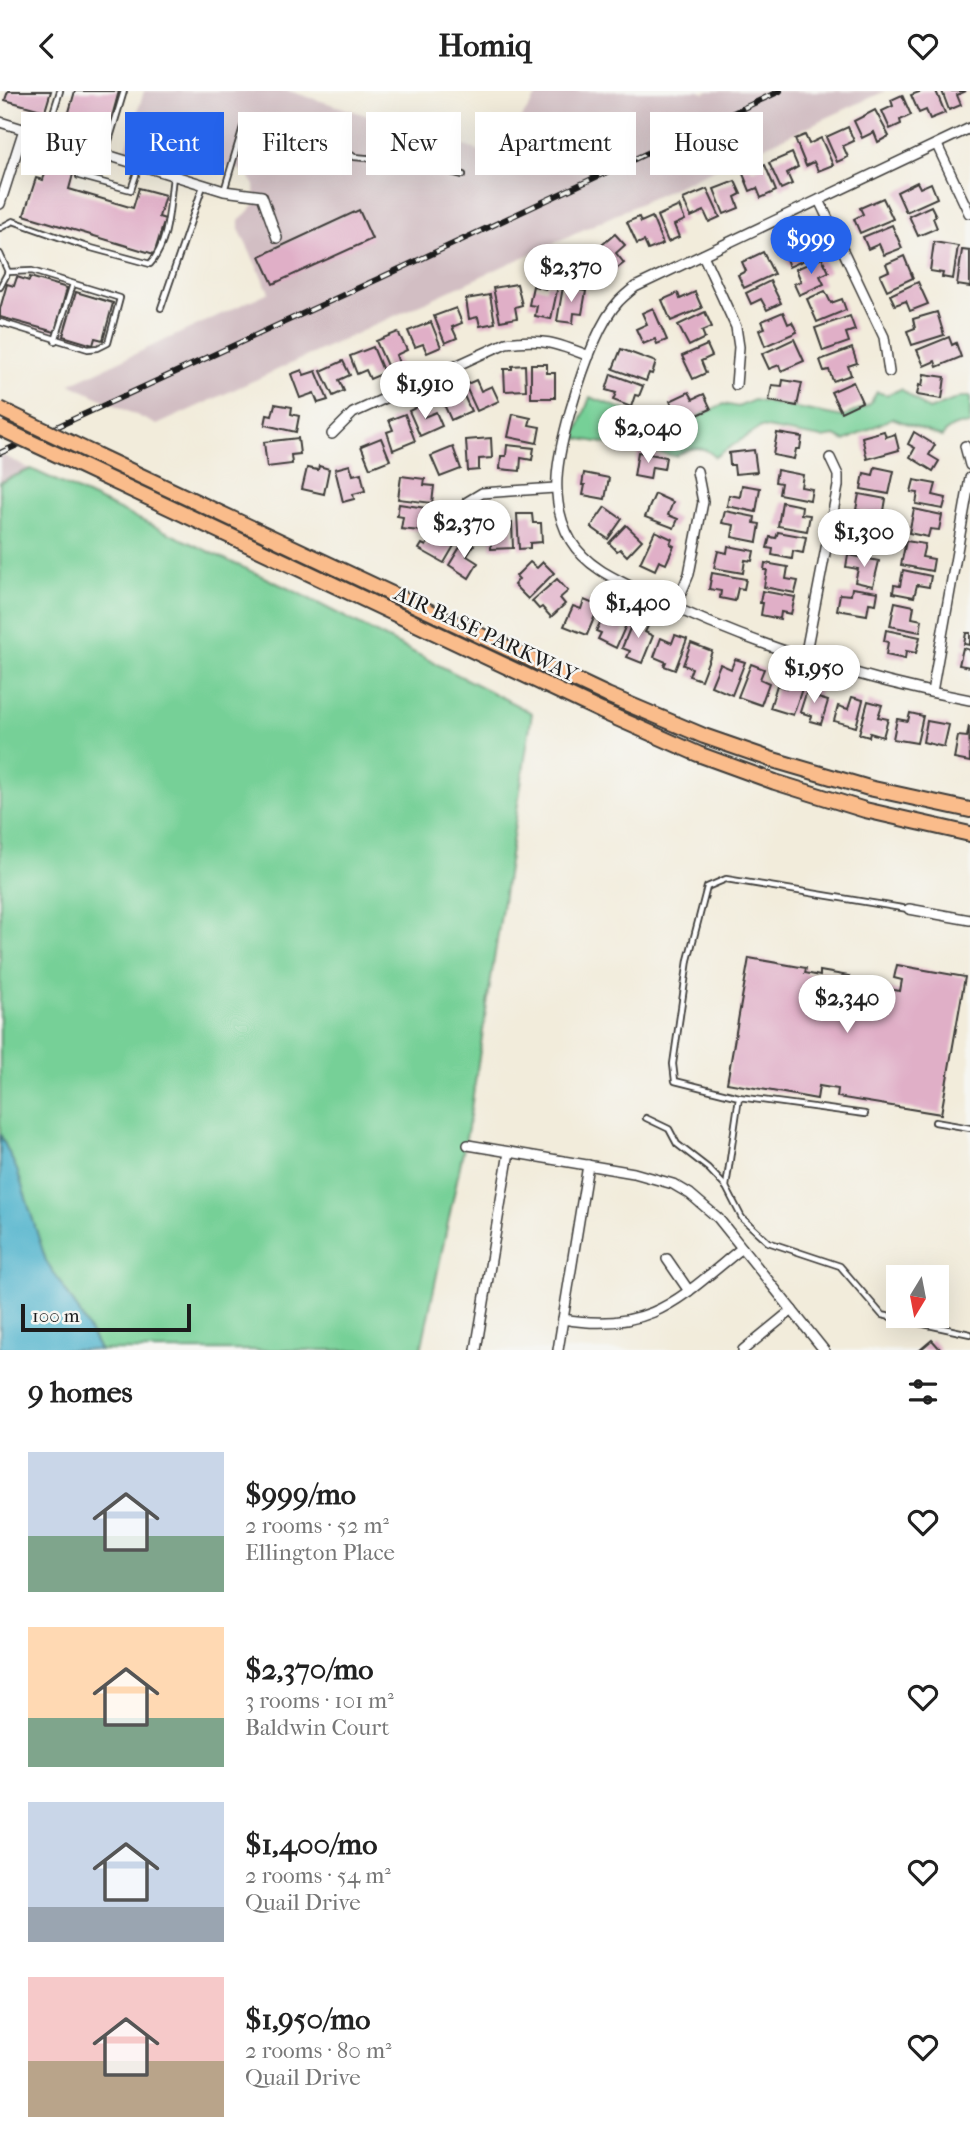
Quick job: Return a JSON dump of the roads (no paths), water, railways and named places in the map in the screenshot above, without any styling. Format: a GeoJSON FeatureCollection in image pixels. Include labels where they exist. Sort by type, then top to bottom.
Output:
{"type":"FeatureCollection","features":[{"type":"Feature","properties":{"kind":"main road","name":"AIR BASE PARKWAY"},"geometry":{"type":"LineString","coordinates":[[0,409],[607,695],[704,736],[773,760],[869,788],[970,810]]}},
{"type":"Feature","properties":{"kind":"main road","name":"AIR BASE PARKWAY"},"geometry":{"type":"LineString","coordinates":[[0,428],[698,754],[865,810],[970,834]]}},
{"type":"Feature","properties":{"kind":"street"},"geometry":{"type":"LineString","coordinates":[[0,122],[21,128]]}},
{"type":"Feature","properties":{"kind":"street"},"geometry":{"type":"LineString","coordinates":[[970,128],[635,287],[626,294],[606,320],[578,385],[563,436],[555,488],[562,521],[572,542],[586,559],[608,576],[675,608],[806,657],[875,679],[970,700]]}},
{"type":"Feature","properties":{"kind":"street"},"geometry":{"type":"LineString","coordinates":[[0,204],[21,138]]}},
{"type":"Feature","properties":{"kind":"street"},"geometry":{"type":"LineString","coordinates":[[937,145],[969,213]]}},
{"type":"Feature","properties":{"kind":"street"},"geometry":{"type":"LineString","coordinates":[[170,175],[224,191],[262,196],[277,238]]}},
{"type":"Feature","properties":{"kind":"street"},"geometry":{"type":"LineString","coordinates":[[819,200],[884,337],[889,372]]}},
{"type":"Feature","properties":{"kind":"street"},"geometry":{"type":"LineString","coordinates":[[703,255],[736,327],[739,347],[736,385]]}},
{"type":"Feature","properties":{"kind":"street"},"geometry":{"type":"LineString","coordinates":[[332,434],[352,413],[506,343],[524,340],[547,341],[589,356]]}},
{"type":"Feature","properties":{"kind":"street"},"geometry":{"type":"LineString","coordinates":[[965,446],[970,465]]}},
{"type":"Feature","properties":{"kind":"street"},"geometry":{"type":"LineString","coordinates":[[806,657],[838,486],[838,475],[830,458]]}},
{"type":"Feature","properties":{"kind":"street"},"geometry":{"type":"LineString","coordinates":[[675,608],[689,573],[703,502],[697,471]]}},
{"type":"Feature","properties":{"kind":"street"},"geometry":{"type":"LineString","coordinates":[[932,692],[970,478]]}},
{"type":"Feature","properties":{"kind":"street"},"geometry":{"type":"LineString","coordinates":[[467,502],[482,493],[555,488]]}},
{"type":"Feature","properties":{"kind":"street"},"geometry":{"type":"LineString","coordinates":[[909,909],[970,920]]}},
{"type":"Feature","properties":{"kind":"street"},"geometry":{"type":"LineString","coordinates":[[468,1145],[645,1175],[673,1184],[703,1203],[743,1248],[824,1350]]}},
{"type":"Feature","properties":{"kind":"street"},"geometry":{"type":"LineString","coordinates":[[476,1350],[509,1152]]}},
{"type":"Feature","properties":{"kind":"street"},"geometry":{"type":"LineString","coordinates":[[558,1350],[589,1165]]}},
{"type":"Feature","properties":{"kind":"street"},"geometry":{"type":"LineString","coordinates":[[563,1319],[588,1323],[626,1322],[664,1308],[743,1248]]}},
{"type":"Feature","properties":{"kind":"street"},"geometry":{"type":"LineString","coordinates":[[667,1259],[689,1291]]}},
{"type":"Feature","properties":{"kind":"street"},"geometry":{"type":"LineString","coordinates":[[743,1350],[792,1310]]}},
{"type":"Feature","properties":{"kind":"lane"},"geometry":{"type":"LineString","coordinates":[[53,112],[60,91]]}},
{"type":"Feature","properties":{"kind":"lane"},"geometry":{"type":"LineString","coordinates":[[111,135],[124,91]]}},
{"type":"Feature","properties":{"kind":"lane"},"geometry":{"type":"LineString","coordinates":[[224,191],[243,127],[275,128],[329,137],[354,157],[412,162],[463,175]]}},
{"type":"Feature","properties":{"kind":"lane"},"geometry":{"type":"LineString","coordinates":[[79,175],[131,190],[136,175]]}},
{"type":"Feature","properties":{"kind":"lane"},"geometry":{"type":"LineString","coordinates":[[0,228],[13,221],[84,246],[150,264],[157,257],[166,231],[173,176]]}},
{"type":"Feature","properties":{"kind":"lane"},"geometry":{"type":"LineString","coordinates":[[161,308],[203,185]]}},
{"type":"Feature","properties":{"kind":"lane"},"geometry":{"type":"LineString","coordinates":[[0,254],[8,272]]}},
{"type":"Feature","properties":{"kind":"lane"},"geometry":{"type":"LineString","coordinates":[[0,322],[55,341],[88,349],[98,348],[108,343],[120,299],[32,271],[8,272]]}},
{"type":"Feature","properties":{"kind":"lane"},"geometry":{"type":"LineString","coordinates":[[0,287],[8,272]]}},
{"type":"Feature","properties":{"kind":"lane"},"geometry":{"type":"LineString","coordinates":[[55,341],[74,284]]}},
{"type":"Feature","properties":{"kind":"lane"},"geometry":{"type":"LineString","coordinates":[[865,1114],[739,1097],[675,1080],[673,1064],[688,960],[707,887],[726,879],[909,909]]}},
{"type":"Feature","properties":{"kind":"lane"},"geometry":{"type":"LineString","coordinates":[[726,1187],[739,1097]]}},
{"type":"Feature","properties":{"kind":"lane"},"geometry":{"type":"LineString","coordinates":[[646,1118],[669,1129],[677,1144],[708,1168],[726,1187],[742,1218],[768,1242],[839,1266],[882,1315],[970,1334]]}},
{"type":"Feature","properties":{"kind":"lane"},"geometry":{"type":"LineString","coordinates":[[935,1122],[970,1128]]}},
{"type":"Feature","properties":{"kind":"water"},"geometry":{"type":"Polygon","coordinates":[[[0,1134],[17,1170],[46,1261],[77,1308],[99,1350],[0,1350],[0,1134]]]}},
{"type":"Feature","properties":{"kind":"railway"},"geometry":{"type":"LineString","coordinates":[[0,453],[780,91]]}}]}
